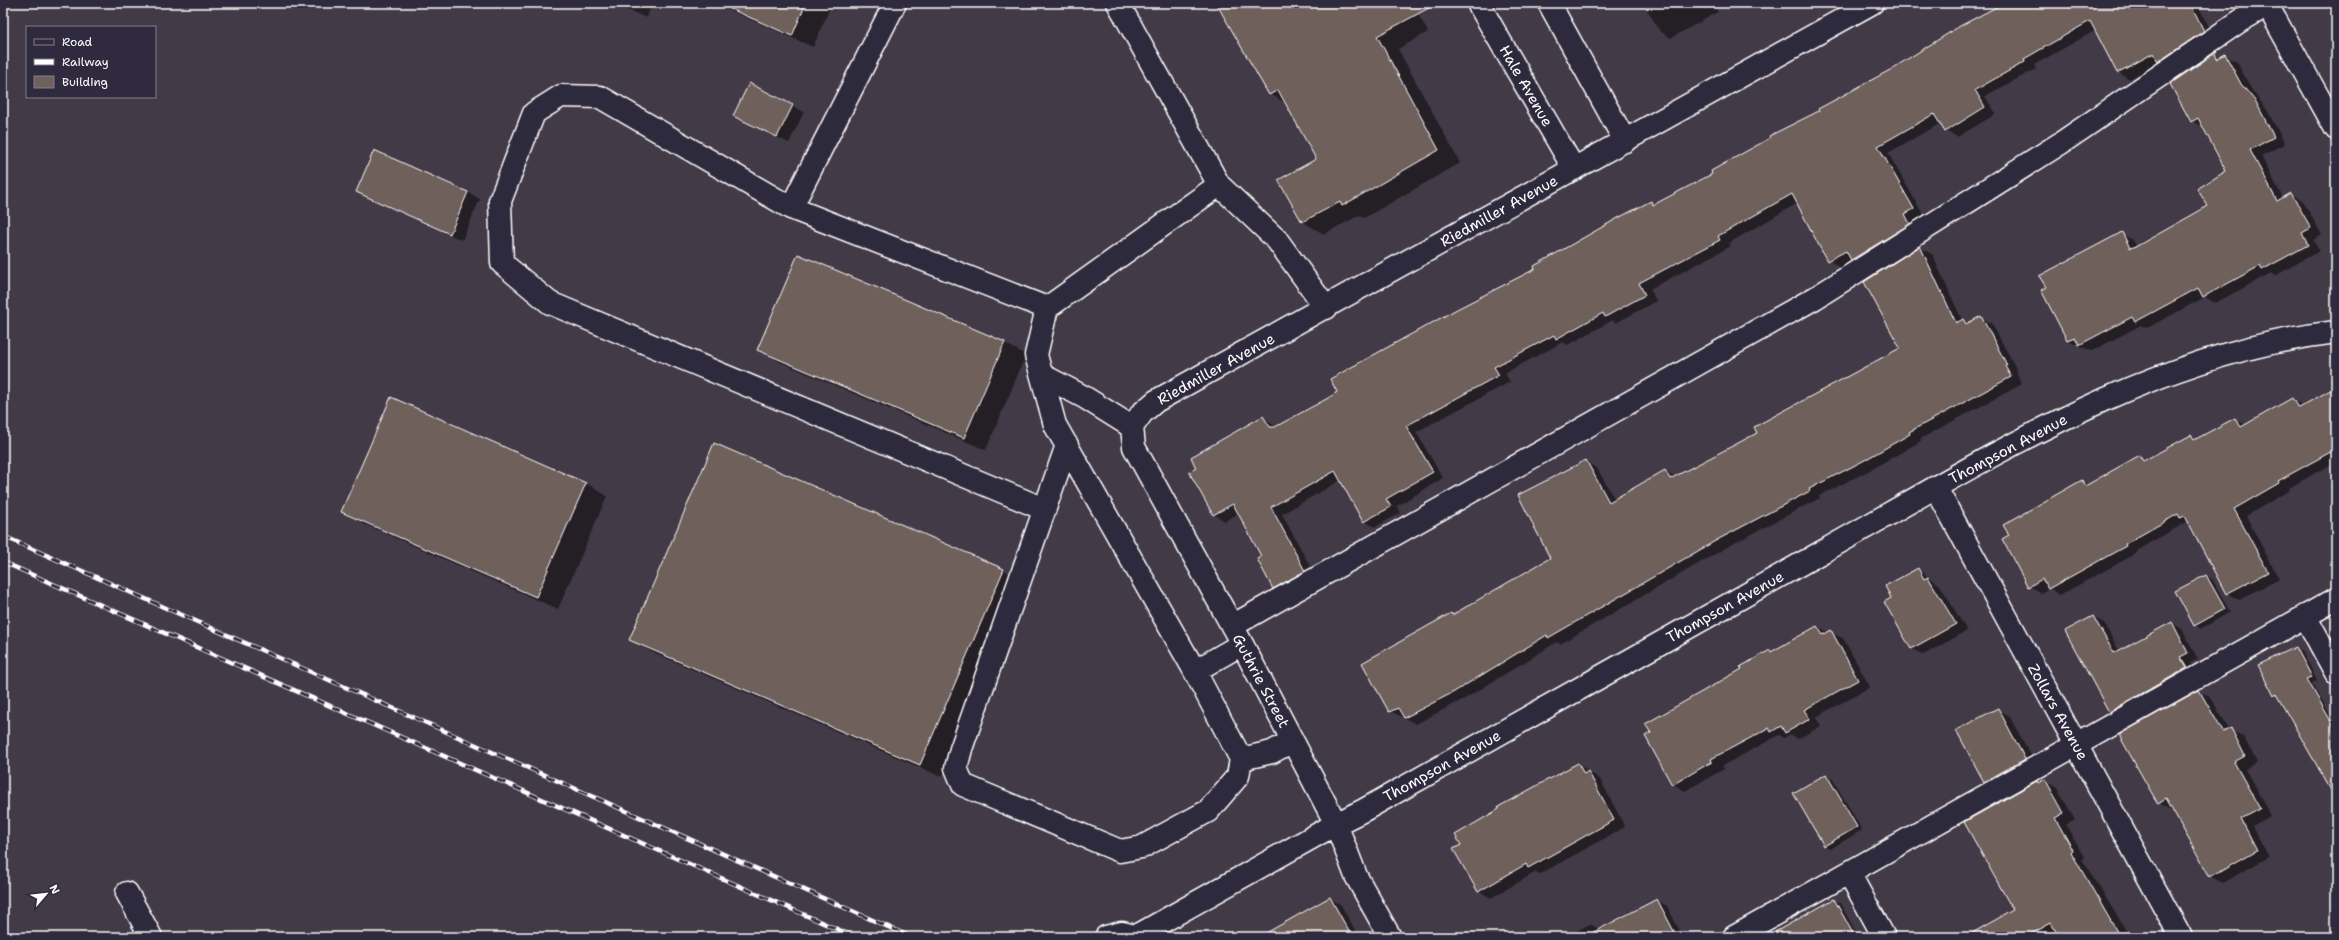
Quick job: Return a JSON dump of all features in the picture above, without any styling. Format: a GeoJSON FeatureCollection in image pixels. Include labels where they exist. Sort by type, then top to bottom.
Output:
{"type":"FeatureCollection","features":[{"type":"Feature","properties":{"kind":"street"},"geometry":{"type":"LineString","coordinates":[[791,208],[896,3]]}},
{"type":"Feature","properties":{"kind":"street"},"geometry":{"type":"LineString","coordinates":[[1118,3],[1219,185],[1277,240],[1326,308]]}},
{"type":"Feature","properties":{"kind":"street","name":"Hale Avenue"},"geometry":{"type":"LineString","coordinates":[[1478,3],[1574,169]]}},
{"type":"Feature","properties":{"kind":"street"},"geometry":{"type":"LineString","coordinates":[[1549,3],[1625,141]]}},
{"type":"Feature","properties":{"kind":"street","name":"Riedmiller Avenue"},"geometry":{"type":"LineString","coordinates":[[1132,427],[1142,413],[1156,401],[1326,308],[1872,3]]}},
{"type":"Feature","properties":{"kind":"street"},"geometry":{"type":"LineString","coordinates":[[1195,671],[1237,635],[1815,298],[2061,143],[2240,21],[2268,4],[2336,129]]}},
{"type":"Feature","properties":{"kind":"street"},"geometry":{"type":"LineString","coordinates":[[1044,509],[550,302],[502,263],[500,201],[534,113],[561,96],[600,97],[791,208],[1047,308]]}},
{"type":"Feature","properties":{"kind":"street"},"geometry":{"type":"LineString","coordinates":[[1067,445],[961,749],[956,768],[963,785],[1120,851],[1142,847],[1208,811],[1238,776],[1241,759],[1195,671],[1067,445],[1055,425],[1036,354],[1047,308],[1219,185]]}},
{"type":"Feature","properties":{"kind":"street","name":"Thompson Avenue"},"geometry":{"type":"LineString","coordinates":[[1106,937],[1122,933],[1135,937],[1336,824],[1364,810],[2034,432],[2186,366],[2261,345],[2336,332]]}},
{"type":"Feature","properties":{"kind":"street"},"geometry":{"type":"LineString","coordinates":[[1042,375],[1084,397],[1132,427]]}},
{"type":"Feature","properties":{"kind":"street","name":"Guthrie Street"},"geometry":{"type":"LineString","coordinates":[[1132,427],[1134,447],[1237,635],[1336,824],[1356,876],[1390,937]]}},
{"type":"Feature","properties":{"kind":"street","name":"Zollars Avenue"},"geometry":{"type":"LineString","coordinates":[[1936,488],[2181,937]]}},
{"type":"Feature","properties":{"kind":"street"},"geometry":{"type":"LineString","coordinates":[[1734,937],[2336,599]]}},
{"type":"Feature","properties":{"kind":"street"},"geometry":{"type":"LineString","coordinates":[[2305,616],[2336,673]]}},
{"type":"Feature","properties":{"kind":"street"},"geometry":{"type":"LineString","coordinates":[[1241,759],[1272,752],[1292,741]]}},
{"type":"Feature","properties":{"kind":"street"},"geometry":{"type":"LineString","coordinates":[[1849,873],[1884,937]]}},
{"type":"Feature","properties":{"kind":"street"},"geometry":{"type":"LineString","coordinates":[[127,892],[151,937]]}},
{"type":"Feature","properties":{"kind":"building"},"geometry":{"type":"Polygon","coordinates":[[[717,3],[806,3],[792,36],[717,3]]]}},
{"type":"Feature","properties":{"kind":"building"},"geometry":{"type":"Polygon","coordinates":[[[1216,3],[1438,3],[1377,36],[1439,150],[1342,206],[1340,202],[1302,222],[1278,180],[1316,159],[1278,90],[1269,95],[1216,3]]]}},
{"type":"Feature","properties":{"kind":"building"},"geometry":{"type":"Polygon","coordinates":[[[2004,3],[2190,3],[2204,31],[2158,62],[2154,53],[2117,73],[2090,21],[2024,59],[2025,62],[1975,90],[1985,107],[1945,132],[1934,114],[1878,146],[1914,209],[1905,214],[1910,224],[1851,260],[1846,251],[1827,261],[1792,194],[1718,236],[1720,240],[1639,283],[1645,295],[1605,317],[1603,313],[1556,339],[1554,335],[1494,367],[1499,375],[1406,426],[1433,472],[1386,499],[1391,507],[1363,522],[1335,471],[1271,507],[1305,571],[1273,589],[1257,559],[1261,556],[1233,504],[1213,515],[1189,472],[1196,468],[1191,457],[1263,416],[1270,427],[1275,427],[1330,397],[1337,392],[1330,379],[1457,309],[1535,269],[1534,266],[1618,218],[1651,201],[1653,205],[1712,174],[1711,171],[1770,138],[1769,136],[1819,111],[1818,109],[1890,70],[1960,26],[2004,3]]]}},
{"type":"Feature","properties":{"kind":"building"},"geometry":{"type":"Polygon","coordinates":[[[2215,53],[2217,59],[2225,54],[2241,84],[2256,102],[2274,137],[2250,150],[2277,201],[2291,193],[2311,228],[2302,233],[2308,245],[2262,270],[2260,266],[2203,297],[2198,288],[2135,322],[2132,317],[2079,345],[2075,337],[2067,340],[2041,290],[2046,287],[2039,276],[2122,232],[2130,248],[2137,246],[2208,206],[2197,189],[2226,171],[2198,118],[2191,122],[2170,84],[2215,53]]]}},
{"type":"Feature","properties":{"kind":"building"},"geometry":{"type":"Polygon","coordinates":[[[749,83],[793,105],[777,137],[733,116],[749,83]]]}},
{"type":"Feature","properties":{"kind":"building"},"geometry":{"type":"Polygon","coordinates":[[[374,150],[468,192],[450,234],[356,192],[374,150]]]}},
{"type":"Feature","properties":{"kind":"building"},"geometry":{"type":"Polygon","coordinates":[[[1920,246],[1956,323],[1963,319],[1966,324],[1981,316],[2007,365],[2005,366],[2011,377],[1909,432],[1910,434],[1863,461],[1809,489],[1810,491],[1717,540],[1548,638],[1547,635],[1454,692],[1404,718],[1398,708],[1389,712],[1362,663],[1451,613],[1452,615],[1550,558],[1518,495],[1586,460],[1609,502],[1665,470],[1670,479],[1757,433],[1754,427],[1900,348],[1864,282],[1920,246]]]}},
{"type":"Feature","properties":{"kind":"building"},"geometry":{"type":"Polygon","coordinates":[[[798,254],[1005,342],[964,438],[757,350],[798,254]]]}},
{"type":"Feature","properties":{"kind":"building"},"geometry":{"type":"Polygon","coordinates":[[[2336,387],[2336,449],[2278,481],[2279,483],[2234,509],[2268,572],[2226,594],[2185,516],[2180,518],[2178,514],[2125,544],[2126,546],[2048,589],[2042,579],[2028,587],[2002,539],[2009,535],[2003,525],[2082,480],[2085,486],[2140,455],[2143,461],[2191,435],[2194,440],[2235,418],[2241,427],[2292,398],[2298,408],[2336,387]]]}},
{"type":"Feature","properties":{"kind":"building"},"geometry":{"type":"Polygon","coordinates":[[[391,397],[586,483],[536,597],[341,512],[391,397]]]}},
{"type":"Feature","properties":{"kind":"building"},"geometry":{"type":"Polygon","coordinates":[[[714,443],[1004,569],[920,765],[629,640],[714,443]]]}},
{"type":"Feature","properties":{"kind":"building"},"geometry":{"type":"Polygon","coordinates":[[[1918,568],[1924,579],[1928,577],[1956,624],[1911,649],[1884,602],[1891,598],[1885,586],[1918,568]]]}},
{"type":"Feature","properties":{"kind":"building"},"geometry":{"type":"Polygon","coordinates":[[[2206,575],[2225,609],[2194,626],[2175,591],[2206,575]]]}},
{"type":"Feature","properties":{"kind":"building"},"geometry":{"type":"Polygon","coordinates":[[[2093,616],[2114,653],[2172,622],[2188,653],[2180,657],[2187,668],[2109,712],[2065,631],[2093,616]]]}},
{"type":"Feature","properties":{"kind":"building"},"geometry":{"type":"Polygon","coordinates":[[[1817,626],[1823,635],[1831,630],[1858,680],[1804,710],[1810,719],[1785,733],[1781,726],[1771,732],[1769,728],[1711,759],[1712,762],[1672,785],[1645,736],[1651,733],[1645,724],[1742,669],[1740,667],[1770,650],[1771,652],[1817,626]]]}},
{"type":"Feature","properties":{"kind":"building"},"geometry":{"type":"Polygon","coordinates":[[[2296,647],[2312,677],[2307,679],[2336,730],[2336,799],[2276,694],[2274,696],[2258,665],[2296,647]]]}},
{"type":"Feature","properties":{"kind":"building"},"geometry":{"type":"Polygon","coordinates":[[[2199,690],[2223,732],[2231,728],[2245,756],[2234,762],[2260,809],[2241,819],[2257,850],[2210,877],[2166,799],[2158,804],[2120,737],[2120,734],[2199,690]]]}},
{"type":"Feature","properties":{"kind":"building"},"geometry":{"type":"Polygon","coordinates":[[[1998,708],[2025,759],[1984,782],[1956,730],[1998,708]]]}},
{"type":"Feature","properties":{"kind":"building"},"geometry":{"type":"Polygon","coordinates":[[[1578,763],[1584,774],[1588,771],[1614,820],[1528,868],[1526,864],[1478,892],[1453,849],[1461,845],[1455,835],[1499,809],[1498,807],[1578,763]]]}},
{"type":"Feature","properties":{"kind":"building"},"geometry":{"type":"Polygon","coordinates":[[[1826,774],[1857,827],[1824,846],[1793,793],[1826,774]]]}},
{"type":"Feature","properties":{"kind":"building"},"geometry":{"type":"Polygon","coordinates":[[[2045,779],[2064,813],[2055,818],[2073,850],[2071,852],[2120,937],[2059,937],[2051,923],[2026,937],[1965,937],[2013,910],[1964,822],[2037,781],[2038,783],[2045,779]]]}},
{"type":"Feature","properties":{"kind":"building"},"geometry":{"type":"Polygon","coordinates":[[[1330,897],[1352,937],[1259,937],[1330,897]]]}},
{"type":"Feature","properties":{"kind":"building"},"geometry":{"type":"Polygon","coordinates":[[[1657,899],[1677,937],[1584,937],[1657,899]]]}},
{"type":"Feature","properties":{"kind":"building"},"geometry":{"type":"Polygon","coordinates":[[[1834,899],[1855,937],[1766,937],[1834,899]]]}},
{"type":"Feature","properties":{"kind":"railway"},"geometry":{"type":"LineString","coordinates":[[3,536],[911,937]]}},
{"type":"Feature","properties":{"kind":"railway"},"geometry":{"type":"LineString","coordinates":[[3,562],[855,937]]}}]}
